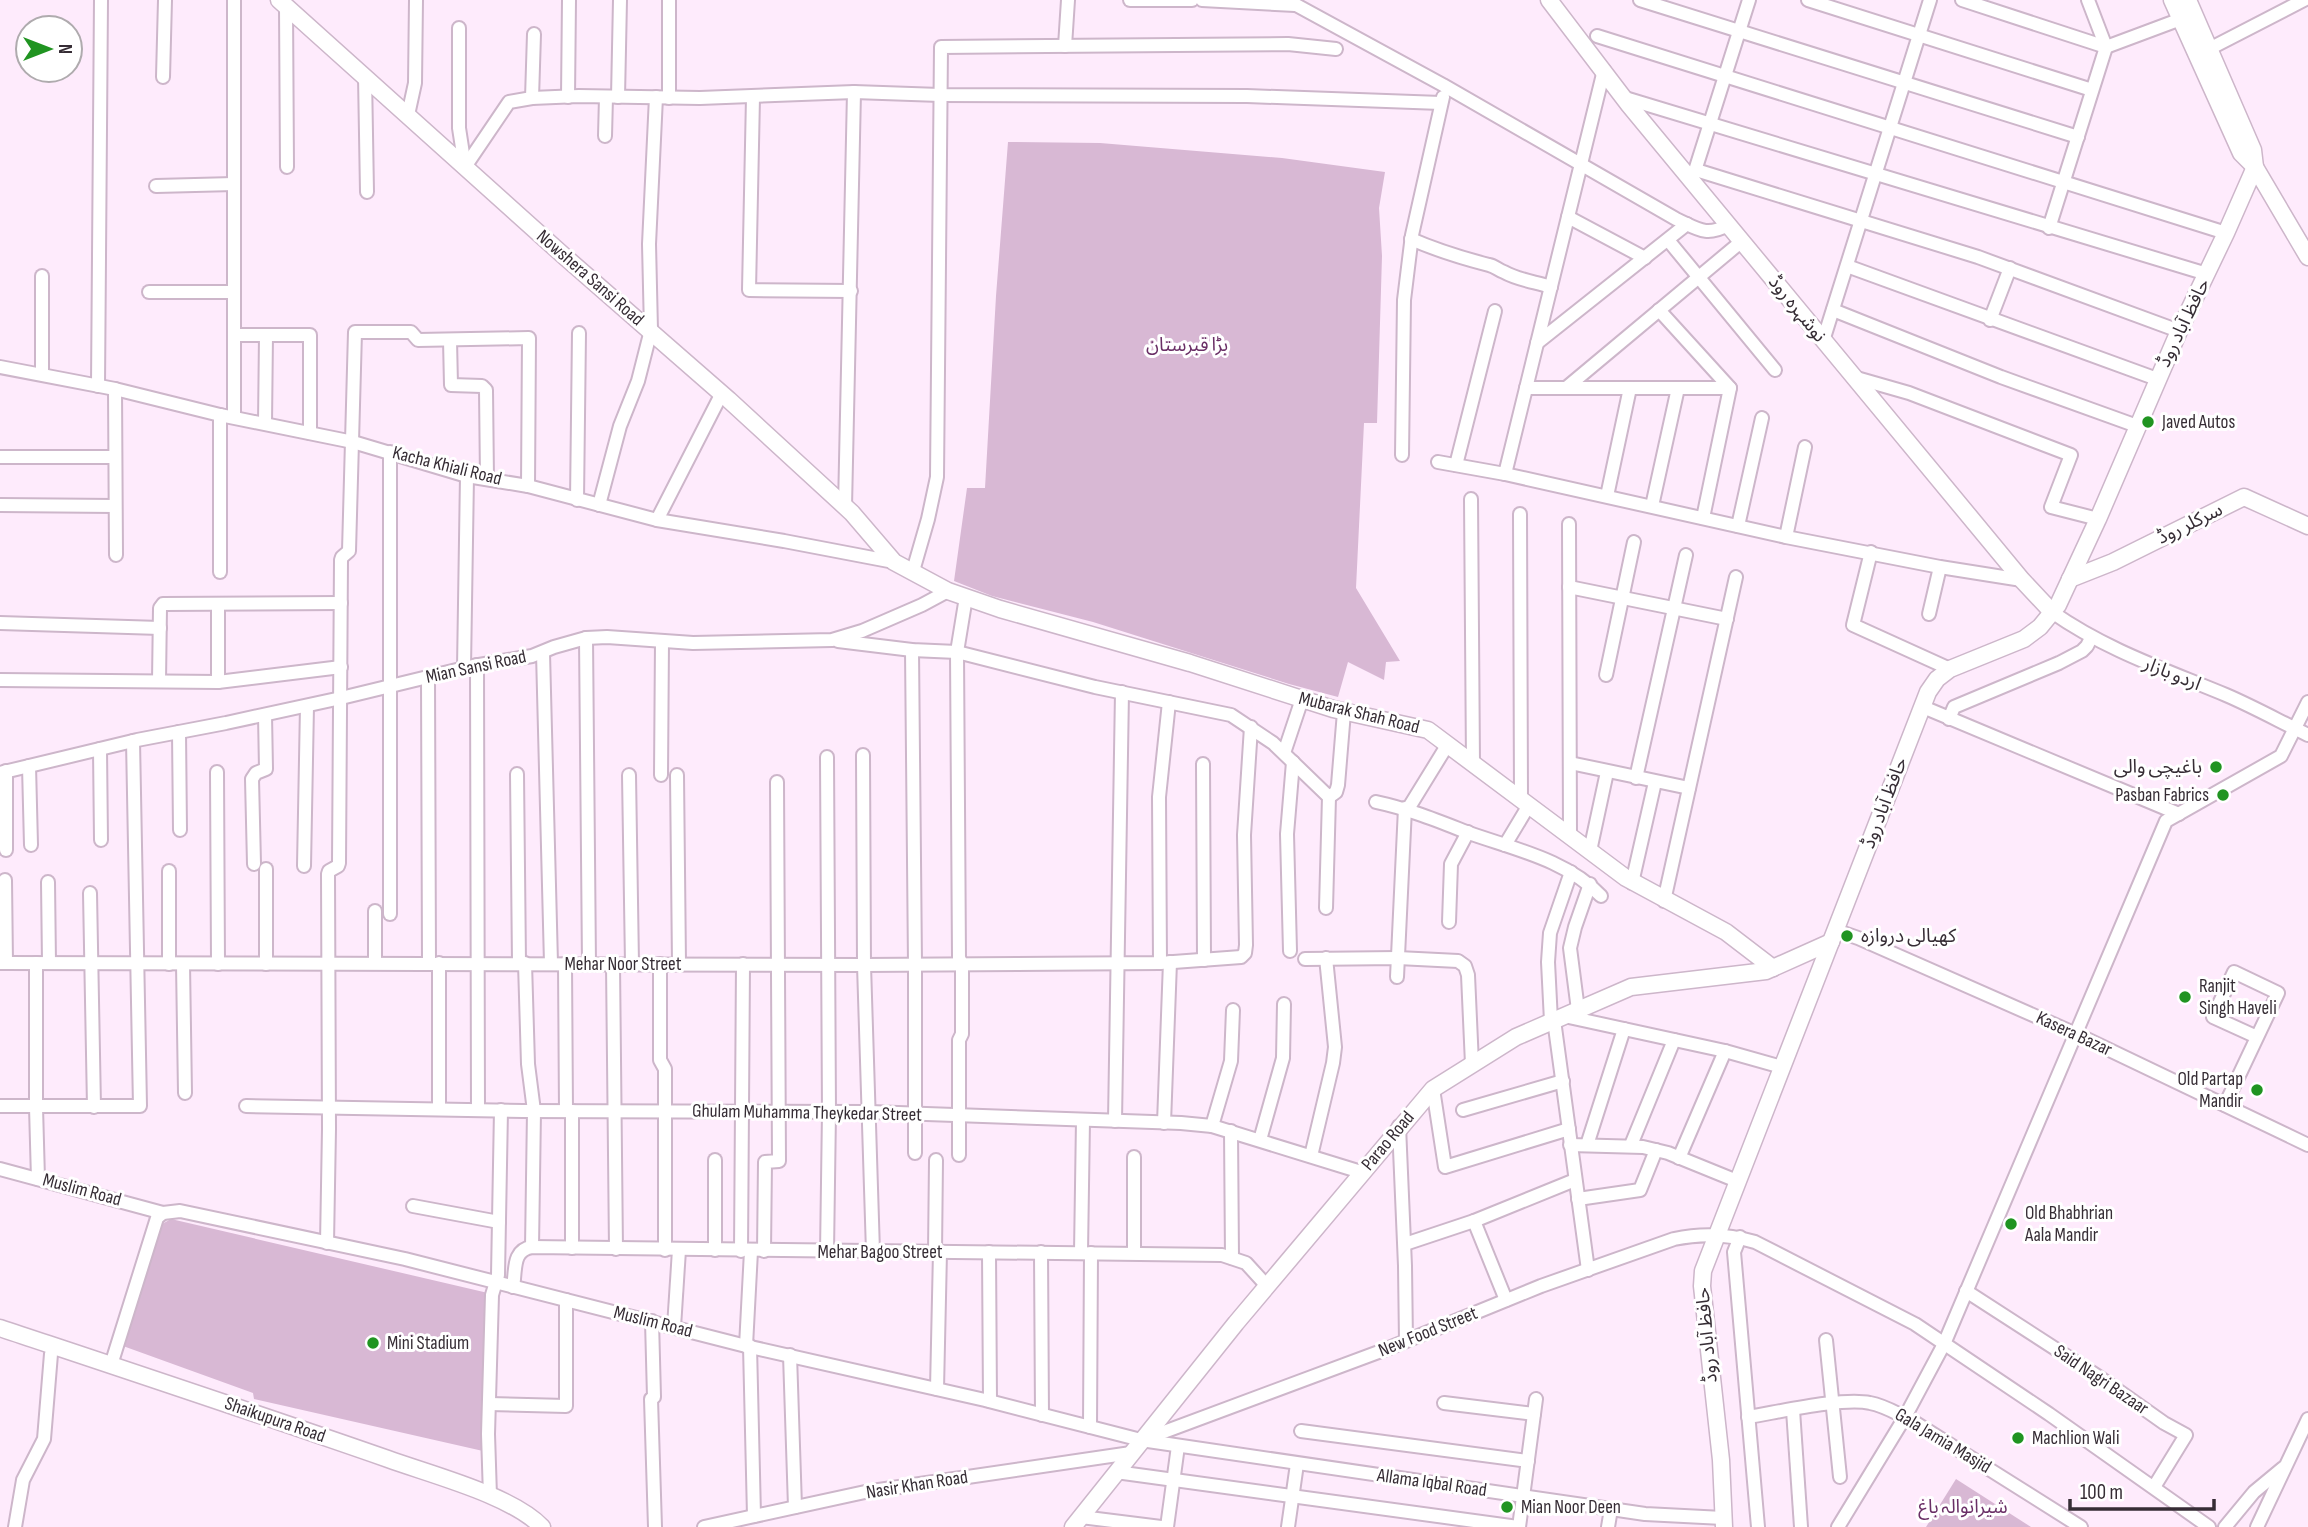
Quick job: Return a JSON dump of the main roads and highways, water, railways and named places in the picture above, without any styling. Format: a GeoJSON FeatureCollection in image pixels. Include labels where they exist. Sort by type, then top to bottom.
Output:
{"type":"FeatureCollection","features":[{"type":"Feature","properties":{"kind":"main road","name":"نوشہرہ روڈ"},"geometry":{"type":"LineString","coordinates":[[1549,0],[1625,98],[1694,175],[1728,225],[2022,580],[2052,612]]}},
{"type":"Feature","properties":{"kind":"main road"},"geometry":{"type":"LineString","coordinates":[[2172,0],[2241,153],[2255,167],[2308,257]]}},
{"type":"Feature","properties":{"kind":"main road"},"geometry":{"type":"LineString","coordinates":[[2188,0],[2253,150],[2255,167]]}},
{"type":"Feature","properties":{"kind":"main road","name":"Nowshera Sansi Road"},"geometry":{"type":"LineString","coordinates":[[283,3],[464,167],[722,393],[845,507],[894,562]]}},
{"type":"Feature","properties":{"kind":"main road","name":"حافظ آباد روڈ"},"geometry":{"type":"LineString","coordinates":[[1723,1523],[1721,1460],[1702,1286],[1703,1271],[1928,692],[1937,679],[1950,669],[2024,639],[2040,627],[2052,612],[2098,519],[2157,379],[2255,167]]}},
{"type":"Feature","properties":{"kind":"main road","name":"سرکلر روڈ"},"geometry":{"type":"LineString","coordinates":[[2070,579],[2113,562],[2244,497],[2308,526]]}},
{"type":"Feature","properties":{"kind":"main road","name":"Mubarak Shah Road"},"geometry":{"type":"LineString","coordinates":[[894,562],[948,591],[1000,609],[1190,663],[1344,712],[1428,730],[1632,883],[1726,932],[1773,968]]}},
{"type":"Feature","properties":{"kind":"main road","name":"Parao Road"},"geometry":{"type":"LineString","coordinates":[[1077,1522],[1267,1286],[1399,1126],[1433,1089],[1516,1037],[1631,987],[1766,971],[1833,936]]}},
{"type":"Feature","properties":{"kind":"main road","name":"Shaikupura Road"},"geometry":{"type":"LineString","coordinates":[[0,1328],[490,1496],[530,1515],[542,1527]]}},
{"type":"Feature","properties":{"kind":"main road","name":"Shaikupura Road"},"geometry":{"type":"LineString","coordinates":[[0,1336],[487,1503],[511,1513],[530,1527]]}},
{"type":"Feature","properties":{"kind":"place","name":"Javed Autos"},"geometry":{"type":"Point","coordinates":[2148,422]}},
{"type":"Feature","properties":{"kind":"place","name":"باغیچی والی"},"geometry":{"type":"Point","coordinates":[2216,767]}},
{"type":"Feature","properties":{"kind":"place","name":"Pasban Fabrics"},"geometry":{"type":"Point","coordinates":[2223,795]}},
{"type":"Feature","properties":{"kind":"place","name":"کھیالی دروازہ"},"geometry":{"type":"Point","coordinates":[1847,936]}},
{"type":"Feature","properties":{"kind":"place","name":"Ranjit Singh Haveli"},"geometry":{"type":"Point","coordinates":[2185,997]}},
{"type":"Feature","properties":{"kind":"place","name":"Old Partap Mandir"},"geometry":{"type":"Point","coordinates":[2257,1090]}},
{"type":"Feature","properties":{"kind":"place","name":"Old Bhabhrian Aala Mandir"},"geometry":{"type":"Point","coordinates":[2011,1224]}},
{"type":"Feature","properties":{"kind":"place","name":"Mini Stadium"},"geometry":{"type":"Point","coordinates":[373,1343]}},
{"type":"Feature","properties":{"kind":"place","name":"Machlion Wali"},"geometry":{"type":"Point","coordinates":[2018,1438]}},
{"type":"Feature","properties":{"kind":"place","name":"Mian Noor Deen"},"geometry":{"type":"Point","coordinates":[1507,1507]}},
{"type":"Feature","properties":{"kind":"park label","name":"بڑا قبرستان"},"geometry":{"type":"Point","coordinates":[1187,345]}},
{"type":"Feature","properties":{"kind":"park label","name":"شیرانوالہ باغ"},"geometry":{"type":"Point","coordinates":[1963,1507]}}]}
